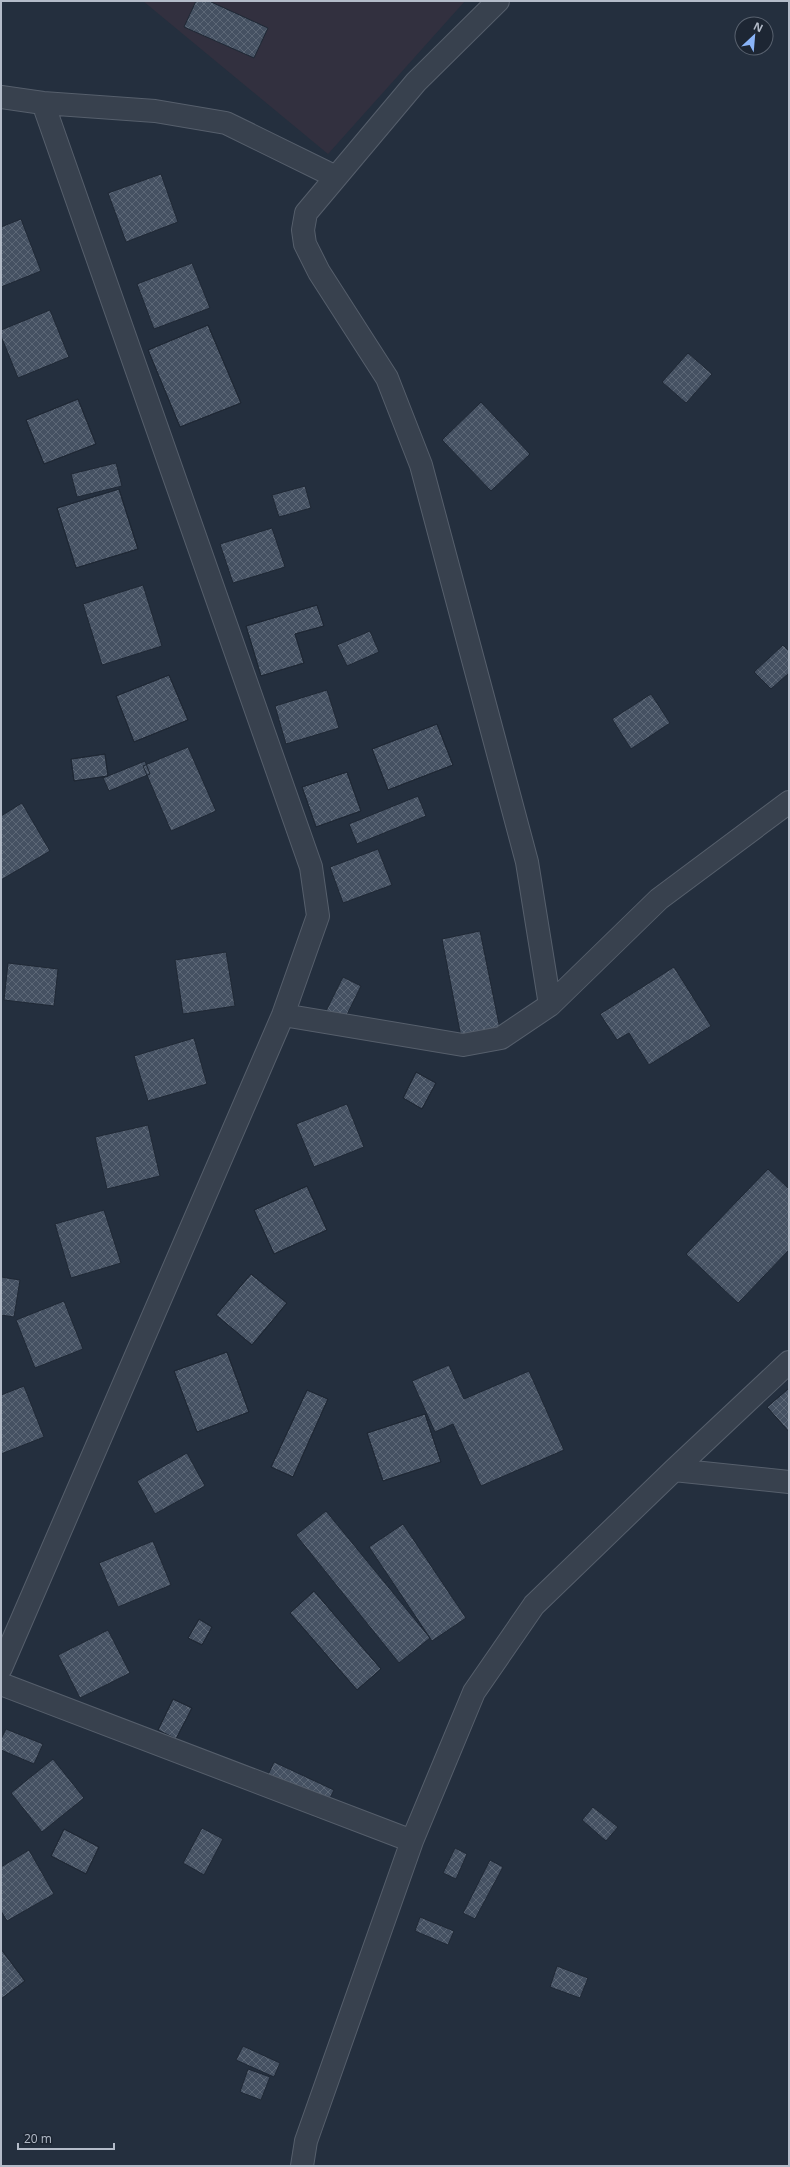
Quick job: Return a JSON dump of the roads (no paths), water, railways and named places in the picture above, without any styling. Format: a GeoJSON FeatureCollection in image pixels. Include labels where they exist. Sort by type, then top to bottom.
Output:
{"type":"FeatureCollection","features":[{"type":"Feature","properties":{"kind":"street"},"geometry":{"type":"LineString","coordinates":[[498,1],[416,82],[306,213],[303,230],[305,244],[319,272],[387,378],[421,466],[528,862],[550,1005]]}},
{"type":"Feature","properties":{"kind":"street"},"geometry":{"type":"LineString","coordinates":[[1,97],[43,103],[155,111],[226,123],[336,177]]}},
{"type":"Feature","properties":{"kind":"street"},"geometry":{"type":"LineString","coordinates":[[1,1668],[282,1015],[318,916],[311,867],[43,103]]}},
{"type":"Feature","properties":{"kind":"street"},"geometry":{"type":"LineString","coordinates":[[282,1015],[463,1045],[501,1038],[550,1005],[659,899],[789,802]]}},
{"type":"Feature","properties":{"kind":"street"},"geometry":{"type":"LineString","coordinates":[[302,2166],[306,2141],[412,1841],[474,1692],[534,1605],[789,1362]]}},
{"type":"Feature","properties":{"kind":"street"},"geometry":{"type":"LineString","coordinates":[[674,1470],[789,1482]]}},
{"type":"Feature","properties":{"kind":"street"},"geometry":{"type":"LineString","coordinates":[[1,1684],[412,1841]]}}]}
